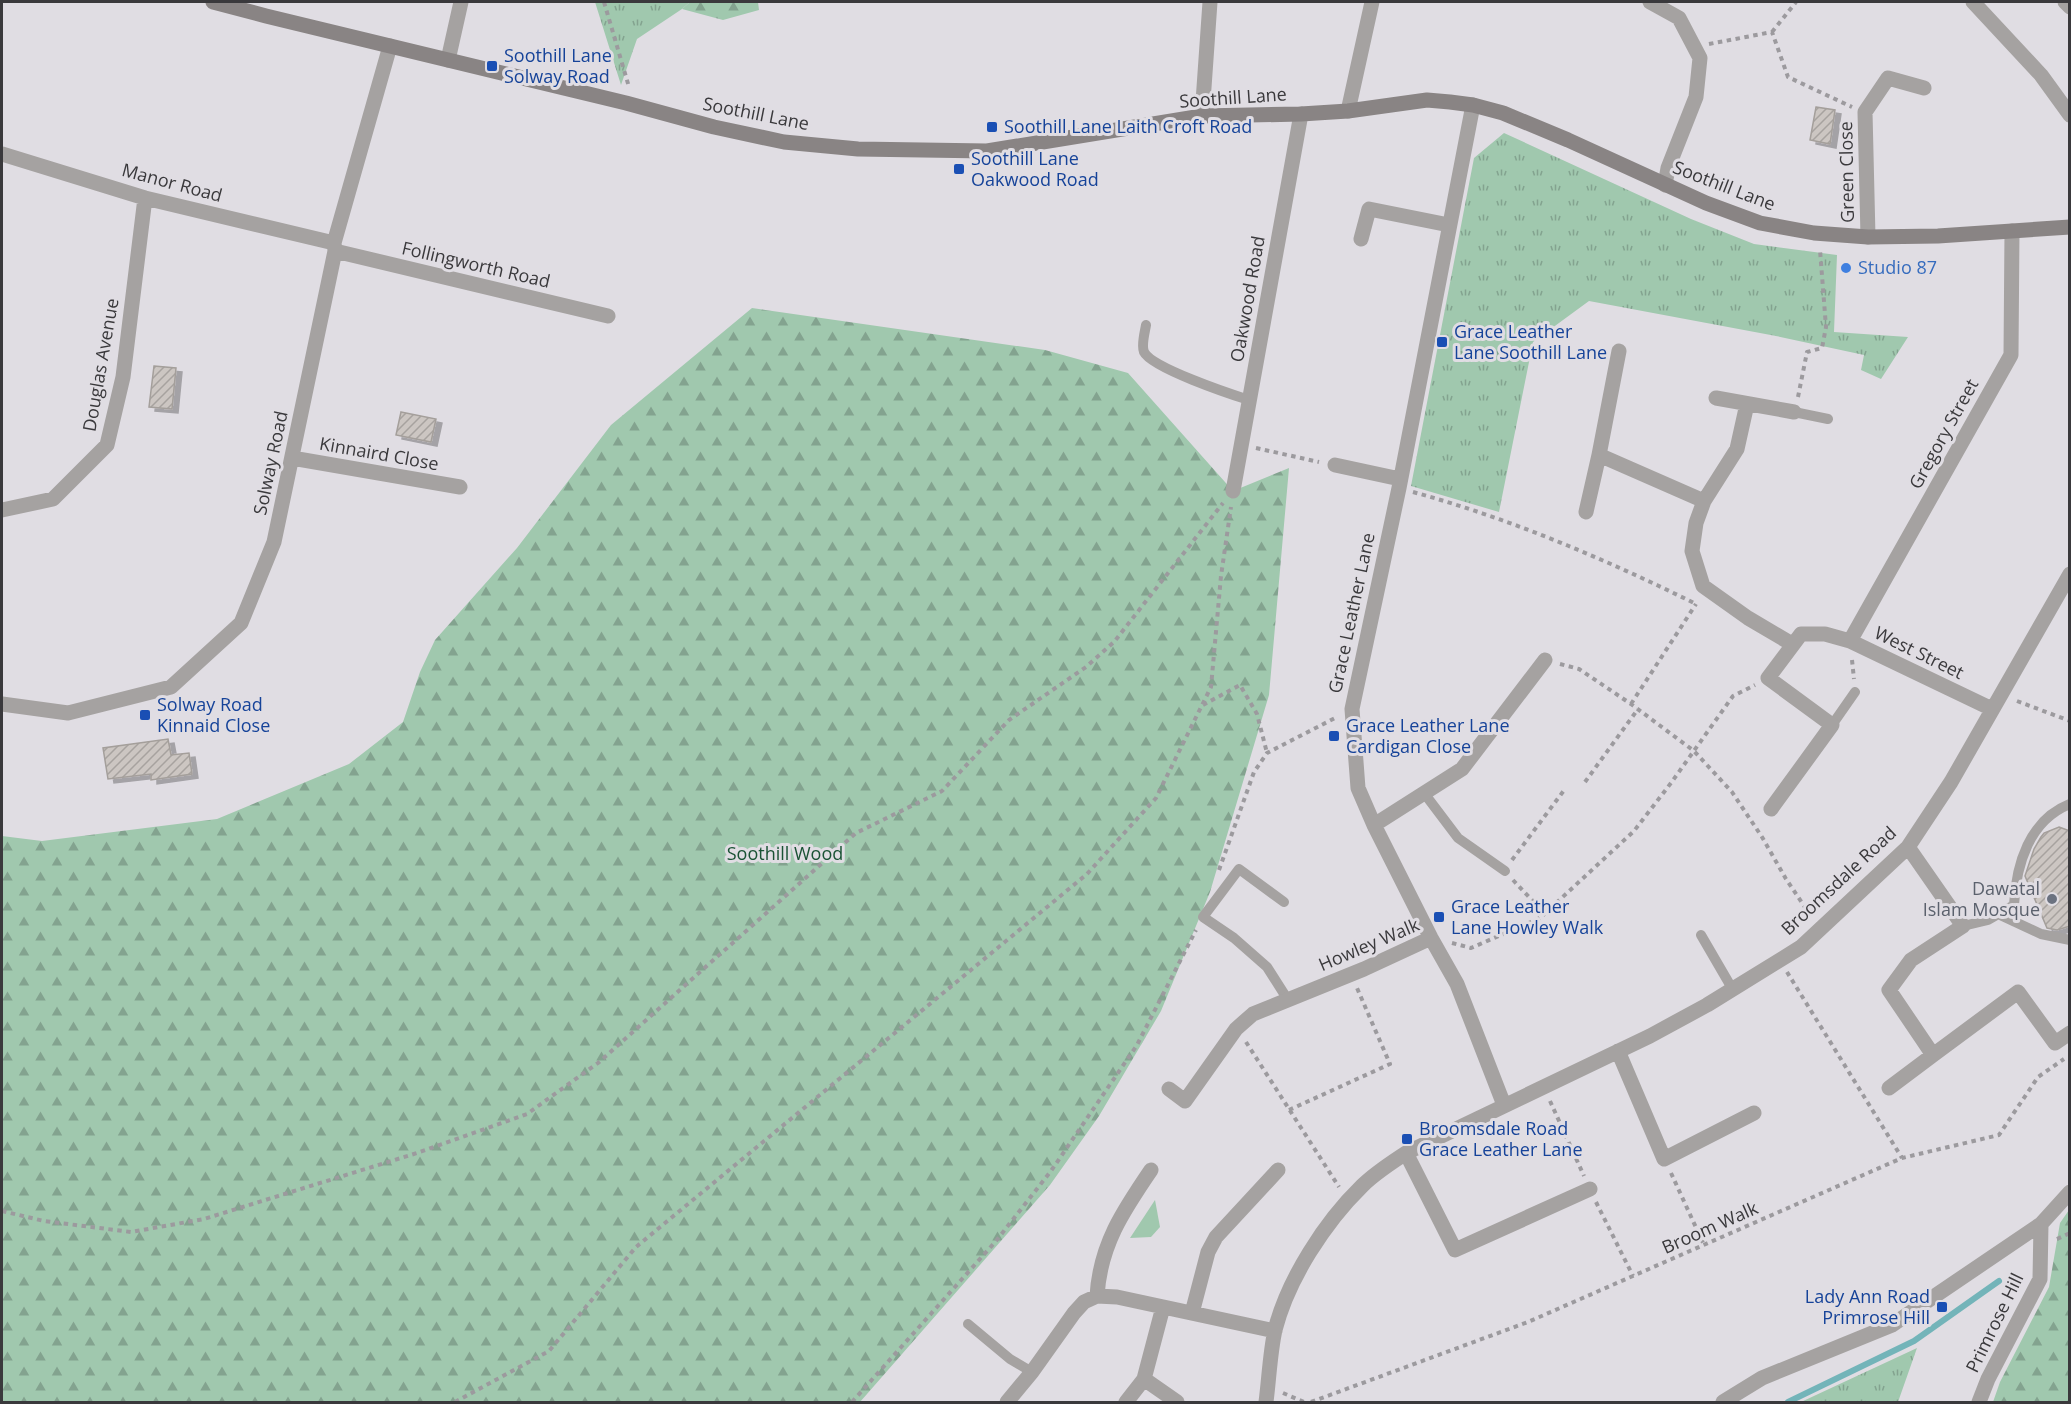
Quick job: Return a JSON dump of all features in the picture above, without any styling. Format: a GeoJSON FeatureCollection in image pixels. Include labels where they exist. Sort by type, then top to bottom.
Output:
{"type":"FeatureCollection","features":[{"type":"Feature","properties":{"kind":"main road","name":"Soothill Lane"},"geometry":{"type":"LineString","coordinates":[[213,2],[626,103],[714,128],[784,142],[858,149],[987,151],[1202,116],[1348,111],[1427,100],[1473,105],[1503,113],[1706,203],[1760,223],[1818,234],[1868,237],[1938,236],[2070,227]]}},
{"type":"Feature","properties":{"kind":"street"},"geometry":{"type":"LineString","coordinates":[[447,60],[461,2]]}},
{"type":"Feature","properties":{"kind":"street"},"geometry":{"type":"LineString","coordinates":[[1202,116],[1210,2]]}},
{"type":"Feature","properties":{"kind":"street"},"geometry":{"type":"LineString","coordinates":[[1348,111],[1372,2]]}},
{"type":"Feature","properties":{"kind":"street"},"geometry":{"type":"LineString","coordinates":[[1650,2],[1679,18],[1700,58],[1696,97],[1668,168],[1665,184]]}},
{"type":"Feature","properties":{"kind":"street"},"geometry":{"type":"LineString","coordinates":[[1973,2],[2041,75],[2070,115]]}},
{"type":"Feature","properties":{"kind":"street"},"geometry":{"type":"LineString","coordinates":[[2065,2],[2070,7]]}},
{"type":"Feature","properties":{"kind":"street","name":"Solway Road"},"geometry":{"type":"LineString","coordinates":[[2,704],[68,713],[171,687],[241,623],[274,542],[334,247],[390,46]]}},
{"type":"Feature","properties":{"kind":"street","name":"Green Close"},"geometry":{"type":"LineString","coordinates":[[1868,237],[1865,112],[1888,78],[1924,88]]}},
{"type":"Feature","properties":{"kind":"street","name":"Grace Leather Lane"},"geometry":{"type":"LineString","coordinates":[[1473,105],[1399,484],[1352,709],[1358,788],[1374,825],[1431,938],[1457,984],[1504,1105]]}},
{"type":"Feature","properties":{"kind":"street","name":"Oakwood Road"},"geometry":{"type":"LineString","coordinates":[[1233,491],[1300,114]]}},
{"type":"Feature","properties":{"kind":"street","name":"Manor Road"},"geometry":{"type":"LineString","coordinates":[[2,154],[145,198],[334,247]]}},
{"type":"Feature","properties":{"kind":"street","name":"Douglas Avenue"},"geometry":{"type":"LineString","coordinates":[[2,510],[53,500],[107,445],[123,377],[145,198]]}},
{"type":"Feature","properties":{"kind":"street"},"geometry":{"type":"LineString","coordinates":[[1361,239],[1369,209],[1449,225]]}},
{"type":"Feature","properties":{"kind":"street","name":"Gregory Street"},"geometry":{"type":"LineString","coordinates":[[1850,641],[2011,355],[2012,231]]}},
{"type":"Feature","properties":{"kind":"street","name":"Follingworth Road"},"geometry":{"type":"LineString","coordinates":[[334,247],[608,316]]}},
{"type":"Feature","properties":{"kind":"street"},"geometry":{"type":"LineString","coordinates":[[1586,512],[1619,351]]}},
{"type":"Feature","properties":{"kind":"street"},"geometry":{"type":"LineString","coordinates":[[1716,398],[1794,412]]}},
{"type":"Feature","properties":{"kind":"street"},"geometry":{"type":"LineString","coordinates":[[1748,404],[1737,449],[1704,501],[1696,523],[1692,551],[1703,586],[1748,618],[1792,644],[1768,678],[1832,725],[1771,809]]}},
{"type":"Feature","properties":{"kind":"street"},"geometry":{"type":"LineString","coordinates":[[1599,455],[1704,501]]}},
{"type":"Feature","properties":{"kind":"street","name":"Kinnaird Close"},"geometry":{"type":"LineString","coordinates":[[292,458],[460,487]]}},
{"type":"Feature","properties":{"kind":"street"},"geometry":{"type":"LineString","coordinates":[[1335,465],[1399,484]]}},
{"type":"Feature","properties":{"kind":"street","name":"Broomsdale Road"},"geometry":{"type":"LineString","coordinates":[[1266,1402],[1275,1331],[1284,1301],[1298,1272],[1334,1217],[1349,1199],[1370,1179],[1406,1153],[1669,1026],[1733,990],[1801,947],[1908,847],[1951,782],[2070,574]]}},
{"type":"Feature","properties":{"kind":"street","name":"West Street"},"geometry":{"type":"LineString","coordinates":[[1792,644],[1801,634],[1825,634],[1850,641],[1992,709]]}},
{"type":"Feature","properties":{"kind":"street"},"geometry":{"type":"LineString","coordinates":[[1374,825],[1462,769],[1545,660]]}},
{"type":"Feature","properties":{"kind":"street"},"geometry":{"type":"LineString","coordinates":[[1908,847],[1963,926],[1911,960],[1889,990],[1933,1054]]}},
{"type":"Feature","properties":{"kind":"street","name":"Howley Walk"},"geometry":{"type":"LineString","coordinates":[[1169,1089],[1185,1101],[1236,1029],[1253,1014],[1431,938]]}},
{"type":"Feature","properties":{"kind":"street"},"geometry":{"type":"LineString","coordinates":[[1889,1088],[2018,992],[2055,1043],[2070,1033]]}},
{"type":"Feature","properties":{"kind":"street"},"geometry":{"type":"LineString","coordinates":[[1618,1051],[1664,1159],[1754,1113]]}},
{"type":"Feature","properties":{"kind":"street"},"geometry":{"type":"LineString","coordinates":[[1406,1153],[1455,1250],[1590,1189]]}},
{"type":"Feature","properties":{"kind":"street"},"geometry":{"type":"LineString","coordinates":[[1097,1296],[1098,1275],[1114,1226],[1123,1209],[1151,1170]]}},
{"type":"Feature","properties":{"kind":"street"},"geometry":{"type":"LineString","coordinates":[[1192,1313],[1208,1252],[1216,1237],[1278,1170]]}},
{"type":"Feature","properties":{"kind":"street"},"geometry":{"type":"LineString","coordinates":[[1723,1402],[1762,1378],[1892,1325],[2041,1224],[2070,1192]]}},
{"type":"Feature","properties":{"kind":"street","name":"Primrose Hill"},"geometry":{"type":"LineString","coordinates":[[1979,1402],[1988,1379],[2040,1279],[2041,1224]]}},
{"type":"Feature","properties":{"kind":"street"},"geometry":{"type":"LineString","coordinates":[[1007,1402],[1032,1372],[1074,1313],[1084,1302],[1097,1296],[1117,1297],[1275,1331]]}},
{"type":"Feature","properties":{"kind":"street"},"geometry":{"type":"LineString","coordinates":[[1126,1402],[1144,1379],[1163,1307]]}},
{"type":"Feature","properties":{"kind":"street"},"geometry":{"type":"LineString","coordinates":[[1144,1379],[1177,1402]]}},
{"type":"Feature","properties":{"kind":"lane"},"geometry":{"type":"LineString","coordinates":[[1146,324],[1144,353],[1155,362],[1214,388],[1249,400]]}},
{"type":"Feature","properties":{"kind":"lane"},"geometry":{"type":"LineString","coordinates":[[1794,412],[1828,420]]}},
{"type":"Feature","properties":{"kind":"lane"},"geometry":{"type":"LineString","coordinates":[[1832,725],[1855,692]]}},
{"type":"Feature","properties":{"kind":"lane"},"geometry":{"type":"LineString","coordinates":[[1424,793],[1458,838],[1505,871]]}},
{"type":"Feature","properties":{"kind":"lane"},"geometry":{"type":"LineString","coordinates":[[1963,926],[1988,920],[2014,905],[2018,869],[2034,832],[2047,816],[2070,804]]}},
{"type":"Feature","properties":{"kind":"lane"},"geometry":{"type":"LineString","coordinates":[[1284,902],[1239,869],[1203,917],[1234,938],[1267,967],[1288,1000]]}},
{"type":"Feature","properties":{"kind":"lane"},"geometry":{"type":"LineString","coordinates":[[1998,914],[2041,934],[2070,940]]}},
{"type":"Feature","properties":{"kind":"lane"},"geometry":{"type":"LineString","coordinates":[[1701,935],[1733,990]]}},
{"type":"Feature","properties":{"kind":"lane"},"geometry":{"type":"LineString","coordinates":[[968,1324],[1010,1359],[1032,1372]]}},
{"type":"Feature","properties":{"kind":"path"},"geometry":{"type":"LineString","coordinates":[[604,2],[629,87],[626,103]]}},
{"type":"Feature","properties":{"kind":"path"},"geometry":{"type":"LineString","coordinates":[[1694,46],[1772,32],[1796,2]]}},
{"type":"Feature","properties":{"kind":"path"},"geometry":{"type":"LineString","coordinates":[[1772,32],[1788,77],[1865,112]]}},
{"type":"Feature","properties":{"kind":"path"},"geometry":{"type":"LineString","coordinates":[[1794,412],[1807,352],[1822,348],[1826,327],[1818,234]]}},
{"type":"Feature","properties":{"kind":"path"},"geometry":{"type":"LineString","coordinates":[[1241,444],[1335,465]]}},
{"type":"Feature","properties":{"kind":"path"},"geometry":{"type":"LineString","coordinates":[[1399,484],[1561,543],[1638,575],[1696,604]]}},
{"type":"Feature","properties":{"kind":"path"},"geometry":{"type":"LineString","coordinates":[[455,1402],[549,1351],[636,1246],[1087,874],[1156,798],[1210,687],[1221,576],[1233,491]]}},
{"type":"Feature","properties":{"kind":"path"},"geometry":{"type":"LineString","coordinates":[[2,1212],[44,1221],[131,1232],[204,1219],[417,1153],[527,1114],[598,1063],[856,832],[942,791],[1009,720],[1086,667],[1114,642],[1233,491]]}},
{"type":"Feature","properties":{"kind":"path"},"geometry":{"type":"LineString","coordinates":[[1631,704],[1706,588]]}},
{"type":"Feature","properties":{"kind":"path"},"geometry":{"type":"LineString","coordinates":[[1850,641],[1855,692]]}},
{"type":"Feature","properties":{"kind":"path"},"geometry":{"type":"LineString","coordinates":[[1545,660],[1579,669],[1695,750],[1732,792],[1820,929]]}},
{"type":"Feature","properties":{"kind":"path"},"geometry":{"type":"LineString","coordinates":[[1695,750],[1733,696],[1768,678]]}},
{"type":"Feature","properties":{"kind":"path"},"geometry":{"type":"LineString","coordinates":[[1202,706],[1240,685],[1257,714],[1267,753]]}},
{"type":"Feature","properties":{"kind":"path"},"geometry":{"type":"LineString","coordinates":[[1992,709],[2017,701],[2070,720]]}},
{"type":"Feature","properties":{"kind":"path"},"geometry":{"type":"LineString","coordinates":[[1216,878],[1254,772],[1267,753],[1352,709]]}},
{"type":"Feature","properties":{"kind":"path"},"geometry":{"type":"LineString","coordinates":[[1585,782],[1638,709]]}},
{"type":"Feature","properties":{"kind":"path","name":"Howley Walk"},"geometry":{"type":"LineString","coordinates":[[1431,938],[1471,948],[1540,918],[1634,831],[1695,750]]}},
{"type":"Feature","properties":{"kind":"path"},"geometry":{"type":"LineString","coordinates":[[1545,914],[1505,871],[1565,789]]}},
{"type":"Feature","properties":{"kind":"path"},"geometry":{"type":"LineString","coordinates":[[852,1402],[996,1241],[1051,1171],[1137,1045],[1203,917]]}},
{"type":"Feature","properties":{"kind":"path"},"geometry":{"type":"LineString","coordinates":[[1780,960],[1902,1158]]}},
{"type":"Feature","properties":{"kind":"path"},"geometry":{"type":"LineString","coordinates":[[1289,1110],[1390,1064],[1351,974]]}},
{"type":"Feature","properties":{"kind":"path"},"geometry":{"type":"LineString","coordinates":[[1236,1029],[1349,1199]]}},
{"type":"Feature","properties":{"kind":"path","name":"Broom Walk"},"geometry":{"type":"LineString","coordinates":[[1311,1402],[1528,1322],[1902,1158],[1999,1135],[2038,1077],[2070,1056]]}},
{"type":"Feature","properties":{"kind":"path"},"geometry":{"type":"LineString","coordinates":[[1664,1159],[1704,1245]]}},
{"type":"Feature","properties":{"kind":"green space"},"geometry":{"type":"Polygon","coordinates":[[[595,2],[690,2],[637,39],[621,85],[595,2]]]}},
{"type":"Feature","properties":{"kind":"green space"},"geometry":{"type":"Polygon","coordinates":[[[690,2],[758,2],[759,10],[723,20],[682,9],[690,2]]]}},
{"type":"Feature","properties":{"kind":"green space"},"geometry":{"type":"Polygon","coordinates":[[[1504,133],[1691,219],[1754,244],[1837,255],[1834,332],[1908,337],[1881,379],[1861,370],[1864,355],[1589,301],[1533,342],[1499,512],[1411,486],[1474,158],[1504,133]]]}},
{"type":"Feature","properties":{"kind":"green space","name":"Soothill Wood"},"geometry":{"type":"Polygon","coordinates":[[[752,308],[1045,350],[1128,373],[1233,491],[1289,468],[1269,695],[1210,892],[1161,1011],[1099,1116],[1050,1185],[860,1402],[2,1402],[2,836],[42,841],[217,819],[349,764],[403,722],[420,672],[435,640],[517,548],[611,425],[752,308]]]}},
{"type":"Feature","properties":{"kind":"green space"},"geometry":{"type":"Polygon","coordinates":[[[1155,1200],[1160,1227],[1151,1237],[1130,1238],[1155,1200]]]}},
{"type":"Feature","properties":{"kind":"green space"},"geometry":{"type":"Polygon","coordinates":[[[2069,1210],[2069,1402],[1993,1402],[2000,1382],[2049,1287],[2060,1223],[2069,1210]]]}},
{"type":"Feature","properties":{"kind":"green space"},"geometry":{"type":"Polygon","coordinates":[[[1917,1348],[1898,1402],[1801,1402],[1917,1348]]]}},
{"type":"Feature","properties":{"kind":"building"},"geometry":{"type":"Polygon","coordinates":[[[1816,107],[1835,110],[1830,144],[1810,140],[1816,107]]]}},
{"type":"Feature","properties":{"kind":"building"},"geometry":{"type":"Polygon","coordinates":[[[154,366],[176,368],[172,409],[149,407],[154,366]]]}},
{"type":"Feature","properties":{"kind":"building"},"geometry":{"type":"Polygon","coordinates":[[[401,412],[436,419],[431,442],[396,435],[401,412]]]}},
{"type":"Feature","properties":{"kind":"building"},"geometry":{"type":"Polygon","coordinates":[[[168,739],[171,755],[189,753],[192,774],[151,780],[151,774],[108,779],[103,748],[168,739]]]}},
{"type":"Feature","properties":{"kind":"building","name":"Dawatal Islam Mosque"},"geometry":{"type":"Polygon","coordinates":[[[2059,827],[2070,831],[2070,926],[2057,930],[2047,928],[2025,876],[2034,849],[2041,837],[2044,833],[2059,827]]]}},
{"type":"Feature","properties":{"kind":"waterway"},"geometry":{"type":"LineString","coordinates":[[1788,1402],[1914,1341],[1999,1281]]}},
{"type":"Feature","properties":{"kind":"place","name":"Soothill Lane Solway Road"},"geometry":{"type":"Point","coordinates":[492,66]}},
{"type":"Feature","properties":{"kind":"place","name":"Soothill Lane Laith Croft Road"},"geometry":{"type":"Point","coordinates":[992,127]}},
{"type":"Feature","properties":{"kind":"place","name":"Soothill Lane Oakwood Road"},"geometry":{"type":"Point","coordinates":[959,169]}},
{"type":"Feature","properties":{"kind":"place","name":"Studio 87"},"geometry":{"type":"Point","coordinates":[1846,268]}},
{"type":"Feature","properties":{"kind":"place","name":"Grace Leather Lane Soothill Lane"},"geometry":{"type":"Point","coordinates":[1442,342]}},
{"type":"Feature","properties":{"kind":"place","name":"Solway Road Kinnaid Close"},"geometry":{"type":"Point","coordinates":[145,715]}},
{"type":"Feature","properties":{"kind":"place","name":"Grace Leather Lane Cardigan Close"},"geometry":{"type":"Point","coordinates":[1334,736]}},
{"type":"Feature","properties":{"kind":"place","name":"Dawatal Islam Mosque"},"geometry":{"type":"Point","coordinates":[2052,899]}},
{"type":"Feature","properties":{"kind":"place","name":"Grace Leather Lane Howley Walk"},"geometry":{"type":"Point","coordinates":[1439,917]}},
{"type":"Feature","properties":{"kind":"place","name":"Broomsdale Road Grace Leather Lane"},"geometry":{"type":"Point","coordinates":[1407,1139]}},
{"type":"Feature","properties":{"kind":"place","name":"Lady Ann Road Primrose Hill"},"geometry":{"type":"Point","coordinates":[1942,1307]}}]}
